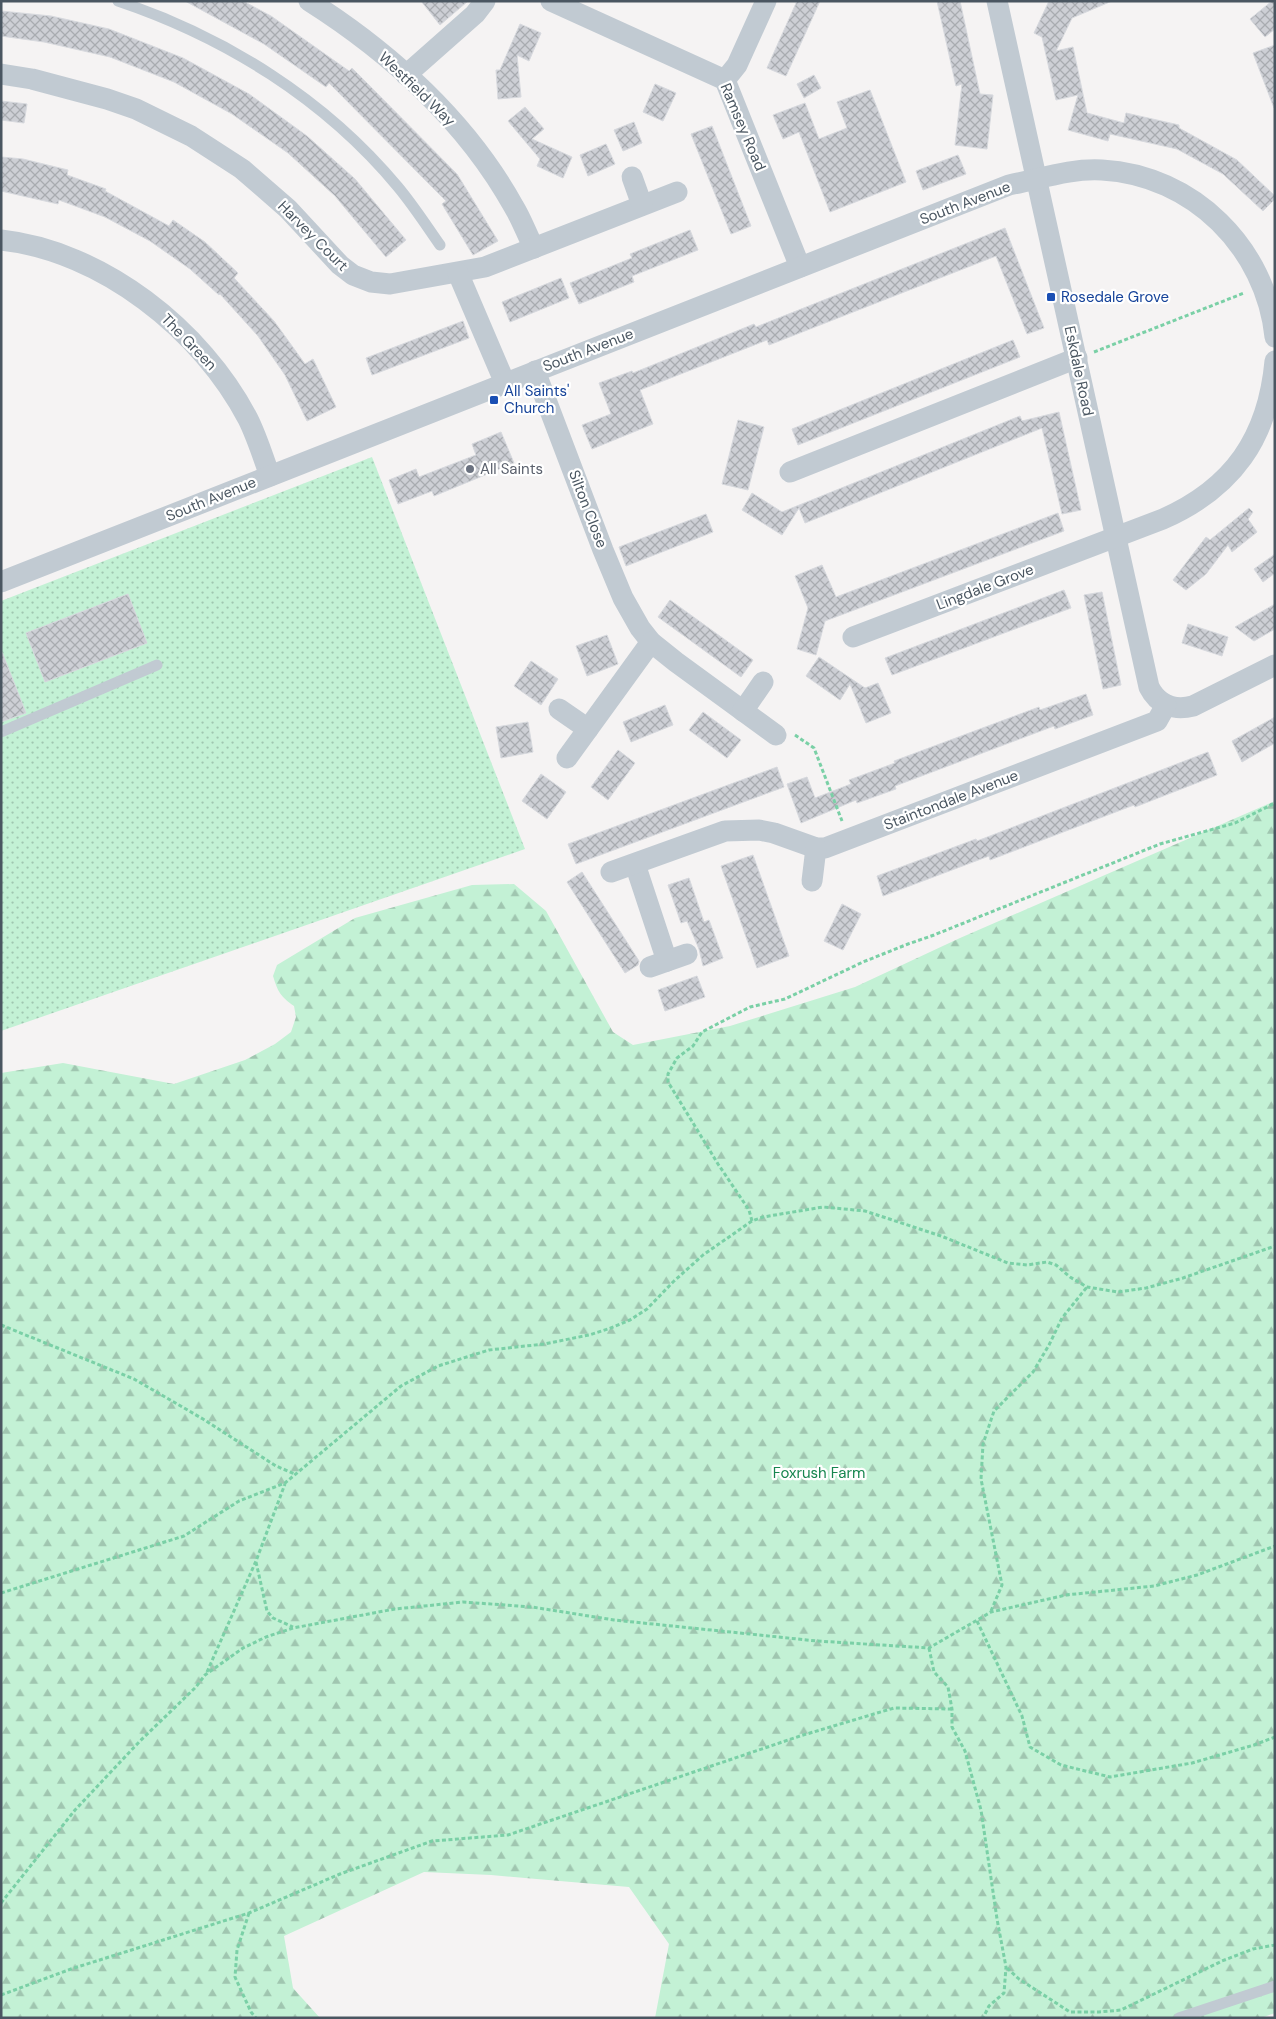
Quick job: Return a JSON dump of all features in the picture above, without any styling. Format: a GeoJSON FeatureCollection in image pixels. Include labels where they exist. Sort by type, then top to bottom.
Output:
{"type":"FeatureCollection","features":[{"type":"Feature","properties":{"kind":"street","name":"Westfield Way"},"geometry":{"type":"LineString","coordinates":[[309,1],[367,41],[440,107],[477,151],[515,207],[534,248]]}},
{"type":"Feature","properties":{"kind":"street"},"geometry":{"type":"LineString","coordinates":[[406,75],[475,14],[485,1]]}},
{"type":"Feature","properties":{"kind":"street","name":"Ramsey Road"},"geometry":{"type":"LineString","coordinates":[[551,1],[725,80],[800,267]]}},
{"type":"Feature","properties":{"kind":"street"},"geometry":{"type":"LineString","coordinates":[[725,80],[737,65],[766,1]]}},
{"type":"Feature","properties":{"kind":"street","name":"Eskdale Road"},"geometry":{"type":"LineString","coordinates":[[997,1],[1149,687],[1159,701],[1166,705]]}},
{"type":"Feature","properties":{"kind":"street","name":"Harvey Court"},"geometry":{"type":"LineString","coordinates":[[1,74],[32,79],[106,99],[136,109],[191,136],[242,170],[271,194],[288,209],[340,265],[353,275],[371,282],[390,284],[485,267],[677,192]]}},
{"type":"Feature","properties":{"kind":"street","name":"South Avenue"},"geometry":{"type":"LineString","coordinates":[[1,582],[1009,185],[1076,170],[1103,170],[1133,174],[1165,184],[1198,204],[1222,224],[1269,283],[1275,337]]}},
{"type":"Feature","properties":{"kind":"street"},"geometry":{"type":"LineString","coordinates":[[632,177],[642,205]]}},
{"type":"Feature","properties":{"kind":"street","name":"The Green"},"geometry":{"type":"LineString","coordinates":[[1,240],[39,248],[75,261],[102,273],[158,309],[182,331],[219,373],[248,420],[270,476]]}},
{"type":"Feature","properties":{"kind":"street"},"geometry":{"type":"LineString","coordinates":[[458,273],[505,383]]}},
{"type":"Feature","properties":{"kind":"street"},"geometry":{"type":"LineString","coordinates":[[790,472],[1076,358]]}},
{"type":"Feature","properties":{"kind":"street","name":"Lingdale Grove"},"geometry":{"type":"LineString","coordinates":[[853,637],[1189,508],[1215,489],[1236,467],[1252,443],[1265,412],[1273,380],[1275,361]]}},
{"type":"Feature","properties":{"kind":"street","name":"Silton Close"},"geometry":{"type":"LineString","coordinates":[[535,371],[623,598],[640,628],[651,642],[776,735]]}},
{"type":"Feature","properties":{"kind":"street"},"geometry":{"type":"LineString","coordinates":[[567,758],[651,642]]}},
{"type":"Feature","properties":{"kind":"street"},"geometry":{"type":"LineString","coordinates":[[1166,705],[1184,709],[1193,706],[1275,665]]}},
{"type":"Feature","properties":{"kind":"street"},"geometry":{"type":"LineString","coordinates":[[743,710],[763,682]]}},
{"type":"Feature","properties":{"kind":"street","name":"Staintondale Avenue"},"geometry":{"type":"LineString","coordinates":[[816,848],[825,848],[849,839],[1157,720],[1166,705]]}},
{"type":"Feature","properties":{"kind":"street"},"geometry":{"type":"LineString","coordinates":[[559,709],[588,729]]}},
{"type":"Feature","properties":{"kind":"street"},"geometry":{"type":"LineString","coordinates":[[611,872],[725,831],[759,830],[816,848],[812,881]]}},
{"type":"Feature","properties":{"kind":"street"},"geometry":{"type":"LineString","coordinates":[[635,864],[668,961]]}},
{"type":"Feature","properties":{"kind":"lane"},"geometry":{"type":"LineString","coordinates":[[118,1],[195,30],[263,69],[303,97],[334,121],[398,186],[440,245]]}},
{"type":"Feature","properties":{"kind":"lane"},"geometry":{"type":"LineString","coordinates":[[1,732],[157,664]]}},
{"type":"Feature","properties":{"kind":"lane"},"geometry":{"type":"LineString","coordinates":[[1179,2018],[1275,1986]]}},
{"type":"Feature","properties":{"kind":"path"},"geometry":{"type":"LineString","coordinates":[[1076,358],[1269,283]]}},
{"type":"Feature","properties":{"kind":"path"},"geometry":{"type":"LineString","coordinates":[[776,735],[782,726],[814,748],[849,839]]}},
{"type":"Feature","properties":{"kind":"path"},"geometry":{"type":"LineString","coordinates":[[752,1222],[749,1210],[718,1164],[668,1082],[668,1074],[678,1058],[693,1046],[702,1032],[750,1006],[785,999],[823,980],[908,944],[934,936],[1160,844],[1235,824],[1275,803]]}},
{"type":"Feature","properties":{"kind":"path"},"geometry":{"type":"LineString","coordinates":[[1,1593],[184,1536],[239,1501],[285,1483],[401,1386],[438,1366],[490,1350],[544,1344],[589,1335],[630,1320],[647,1309],[702,1255],[752,1222],[774,1214],[823,1207],[853,1209],[941,1236],[1008,1263],[1027,1265],[1047,1262],[1056,1265],[1070,1278],[1087,1287],[1118,1292],[1146,1288],[1275,1246]]}},
{"type":"Feature","properties":{"kind":"path"},"geometry":{"type":"LineString","coordinates":[[991,1612],[1002,1585],[981,1479],[983,1444],[994,1411],[1033,1372],[1050,1345],[1062,1318],[1087,1287]]}},
{"type":"Feature","properties":{"kind":"path"},"geometry":{"type":"LineString","coordinates":[[1,1325],[134,1378],[276,1466],[295,1474]]}},
{"type":"Feature","properties":{"kind":"path"},"geometry":{"type":"LineString","coordinates":[[1,1903],[75,1810],[140,1741],[196,1687],[205,1675],[256,1561],[285,1483]]}},
{"type":"Feature","properties":{"kind":"path"},"geometry":{"type":"LineString","coordinates":[[205,1675],[243,1648],[266,1637],[294,1628],[395,1610],[463,1602],[532,1607],[614,1620],[817,1641],[929,1648],[991,1612],[1066,1595],[1154,1586],[1197,1575],[1275,1546]]}},
{"type":"Feature","properties":{"kind":"path"},"geometry":{"type":"LineString","coordinates":[[256,1561],[268,1611],[273,1618],[294,1628]]}},
{"type":"Feature","properties":{"kind":"path"},"geometry":{"type":"LineString","coordinates":[[977,1621],[1022,1716],[1030,1748],[1061,1765],[1110,1777],[1192,1763],[1275,1737]]}},
{"type":"Feature","properties":{"kind":"path"},"geometry":{"type":"LineString","coordinates":[[929,1648],[934,1672],[948,1687],[952,1709],[952,1727],[965,1751],[981,1810],[1006,1968],[1004,1993],[989,2006],[983,2018]]}},
{"type":"Feature","properties":{"kind":"path"},"geometry":{"type":"LineString","coordinates":[[1,1995],[71,1969],[249,1913],[340,1874],[432,1841],[508,1835],[800,1736],[894,1708],[952,1709]]}},
{"type":"Feature","properties":{"kind":"path"},"geometry":{"type":"LineString","coordinates":[[249,1913],[237,1950],[235,1977],[251,2012],[256,2018]]}},
{"type":"Feature","properties":{"kind":"path"},"geometry":{"type":"LineString","coordinates":[[1006,1968],[1019,1979],[1070,2012],[1099,2012],[1120,2010],[1222,1961],[1253,1949],[1275,1945]]}},
{"type":"Feature","properties":{"kind":"green space"},"geometry":{"type":"Polygon","coordinates":[[[372,457],[525,849],[1,1031],[1,601],[372,457]]]}},
{"type":"Feature","properties":{"kind":"green space","name":"Foxrush Farm"},"geometry":{"type":"Polygon","coordinates":[[[1275,801],[1275,2013],[1261,2018],[655,2018],[669,1944],[629,1887],[491,1875],[424,1872],[284,1936],[293,1988],[320,2018],[1,2018],[1,1073],[63,1063],[174,1084],[245,1060],[275,1044],[291,1032],[296,1017],[294,1006],[280,993],[276,986],[273,976],[277,965],[355,918],[472,885],[514,884],[546,911],[613,1032],[633,1045],[730,1026],[855,987],[960,938],[1275,801]]]}},
{"type":"Feature","properties":{"kind":"building"},"geometry":{"type":"Polygon","coordinates":[[[185,1],[243,1],[271,16],[349,71],[352,68],[457,174],[498,241],[473,255],[442,204],[446,201],[329,83],[326,87],[264,44],[185,1]]]}},
{"type":"Feature","properties":{"kind":"building"},"geometry":{"type":"Polygon","coordinates":[[[421,1],[468,1],[440,25],[421,1]]]}},
{"type":"Feature","properties":{"kind":"building"},"geometry":{"type":"Polygon","coordinates":[[[797,1],[820,1],[786,76],[767,68],[797,1]]]}},
{"type":"Feature","properties":{"kind":"building"},"geometry":{"type":"Polygon","coordinates":[[[937,1],[960,1],[980,94],[993,95],[987,149],[955,145],[962,84],[956,86],[937,1]]]}},
{"type":"Feature","properties":{"kind":"building"},"geometry":{"type":"Polygon","coordinates":[[[1049,1],[1112,1],[1072,18],[1056,51],[1073,47],[1087,113],[1124,123],[1126,113],[1179,125],[1179,128],[1237,160],[1275,196],[1275,199],[1263,211],[1223,174],[1177,149],[1110,134],[1108,141],[1068,130],[1078,95],[1056,100],[1042,37],[1034,33],[1049,1]]]}},
{"type":"Feature","properties":{"kind":"building"},"geometry":{"type":"Polygon","coordinates":[[[1272,1],[1275,1],[1275,29],[1265,37],[1250,19],[1272,1]]]}},
{"type":"Feature","properties":{"kind":"building"},"geometry":{"type":"Polygon","coordinates":[[[1,11],[51,16],[109,29],[183,58],[249,94],[307,136],[355,179],[406,240],[386,257],[335,196],[288,153],[232,114],[174,82],[110,57],[44,42],[1,36],[1,11]]]}},
{"type":"Feature","properties":{"kind":"building"},"geometry":{"type":"Polygon","coordinates":[[[520,24],[541,33],[529,61],[517,55],[521,97],[498,99],[496,70],[500,70],[520,24]]]}},
{"type":"Feature","properties":{"kind":"building"},"geometry":{"type":"Polygon","coordinates":[[[1275,45],[1275,107],[1274,108],[1253,53],[1275,45]]]}},
{"type":"Feature","properties":{"kind":"building"},"geometry":{"type":"Polygon","coordinates":[[[814,75],[821,88],[804,98],[797,84],[814,75]]]}},
{"type":"Feature","properties":{"kind":"building"},"geometry":{"type":"Polygon","coordinates":[[[655,84],[676,93],[663,121],[643,112],[655,84]]]}},
{"type":"Feature","properties":{"kind":"building"},"geometry":{"type":"Polygon","coordinates":[[[870,90],[906,182],[830,212],[799,132],[783,139],[773,115],[805,103],[819,139],[847,128],[837,102],[870,90]]]}},
{"type":"Feature","properties":{"kind":"building"},"geometry":{"type":"Polygon","coordinates":[[[1,101],[27,104],[24,123],[1,120],[1,101]]]}},
{"type":"Feature","properties":{"kind":"building"},"geometry":{"type":"Polygon","coordinates":[[[525,107],[544,129],[532,139],[572,157],[563,178],[537,166],[540,159],[508,121],[525,107]]]}},
{"type":"Feature","properties":{"kind":"building"},"geometry":{"type":"Polygon","coordinates":[[[634,122],[642,143],[623,151],[614,130],[634,122]]]}},
{"type":"Feature","properties":{"kind":"building"},"geometry":{"type":"Polygon","coordinates":[[[712,126],[751,226],[731,234],[691,134],[712,126]]]}},
{"type":"Feature","properties":{"kind":"building"},"geometry":{"type":"Polygon","coordinates":[[[606,144],[615,164],[588,176],[580,155],[606,144]]]}},
{"type":"Feature","properties":{"kind":"building"},"geometry":{"type":"Polygon","coordinates":[[[958,155],[966,174],[923,190],[916,171],[958,155]]]}},
{"type":"Feature","properties":{"kind":"building"},"geometry":{"type":"Polygon","coordinates":[[[1,157],[23,159],[68,170],[67,175],[106,189],[105,191],[169,226],[173,220],[205,242],[238,273],[234,278],[274,321],[305,364],[313,359],[336,407],[307,421],[285,375],[258,336],[220,294],[190,269],[150,241],[105,217],[59,200],[58,204],[1,191],[1,157]]]}},
{"type":"Feature","properties":{"kind":"building"},"geometry":{"type":"Polygon","coordinates":[[[1005,228],[1044,328],[1027,334],[996,256],[769,345],[767,340],[640,390],[653,424],[592,449],[582,425],[611,414],[599,383],[632,371],[633,373],[754,324],[756,327],[1005,228]]]}},
{"type":"Feature","properties":{"kind":"building"},"geometry":{"type":"Polygon","coordinates":[[[690,230],[698,250],[632,276],[634,282],[579,304],[570,283],[632,258],[630,254],[690,230]]]}},
{"type":"Feature","properties":{"kind":"building"},"geometry":{"type":"Polygon","coordinates":[[[561,278],[569,298],[510,322],[502,302],[561,278]]]}},
{"type":"Feature","properties":{"kind":"building"},"geometry":{"type":"Polygon","coordinates":[[[463,321],[469,338],[372,375],[366,358],[463,321]]]}},
{"type":"Feature","properties":{"kind":"building"},"geometry":{"type":"Polygon","coordinates":[[[1013,340],[1020,357],[798,445],[792,429],[1013,340]]]}},
{"type":"Feature","properties":{"kind":"building"},"geometry":{"type":"Polygon","coordinates":[[[1059,412],[1081,510],[1062,514],[1042,428],[805,523],[799,508],[782,535],[742,510],[752,493],[782,512],[1020,416],[1022,421],[1059,412]]]}},
{"type":"Feature","properties":{"kind":"building"},"geometry":{"type":"Polygon","coordinates":[[[738,420],[764,427],[748,490],[722,484],[738,420]]]}},
{"type":"Feature","properties":{"kind":"building","name":"All Saints"},"geometry":{"type":"Polygon","coordinates":[[[501,432],[514,463],[434,496],[432,491],[398,504],[389,480],[416,469],[419,477],[476,455],[472,444],[501,432]]]}},
{"type":"Feature","properties":{"kind":"building"},"geometry":{"type":"Polygon","coordinates":[[[1249,508],[1253,512],[1248,519],[1257,532],[1232,552],[1228,545],[1206,574],[1186,590],[1173,580],[1206,537],[1210,540],[1249,508]]]}},
{"type":"Feature","properties":{"kind":"building"},"geometry":{"type":"Polygon","coordinates":[[[1058,513],[1064,531],[825,621],[816,655],[797,649],[808,608],[795,576],[822,565],[836,597],[1058,513]]]}},
{"type":"Feature","properties":{"kind":"building"},"geometry":{"type":"Polygon","coordinates":[[[706,514],[713,532],[626,566],[619,547],[706,514]]]}},
{"type":"Feature","properties":{"kind":"building"},"geometry":{"type":"Polygon","coordinates":[[[1275,554],[1275,573],[1263,582],[1254,569],[1275,554]]]}},
{"type":"Feature","properties":{"kind":"building"},"geometry":{"type":"Polygon","coordinates":[[[1064,590],[1071,608],[892,675],[885,658],[1064,590]]]}},
{"type":"Feature","properties":{"kind":"building"},"geometry":{"type":"Polygon","coordinates":[[[1102,592],[1121,685],[1103,689],[1084,595],[1102,592]]]}},
{"type":"Feature","properties":{"kind":"building"},"geometry":{"type":"Polygon","coordinates":[[[128,594],[147,643],[45,682],[26,633],[128,594]]]}},
{"type":"Feature","properties":{"kind":"building"},"geometry":{"type":"Polygon","coordinates":[[[670,600],[753,660],[741,677],[658,617],[670,600]]]}},
{"type":"Feature","properties":{"kind":"building"},"geometry":{"type":"Polygon","coordinates":[[[1275,604],[1275,629],[1254,641],[1235,627],[1275,604]]]}},
{"type":"Feature","properties":{"kind":"building"},"geometry":{"type":"Polygon","coordinates":[[[1188,624],[1228,637],[1222,656],[1182,643],[1188,624]]]}},
{"type":"Feature","properties":{"kind":"building"},"geometry":{"type":"Polygon","coordinates":[[[607,635],[618,664],[587,676],[576,646],[607,635]]]}},
{"type":"Feature","properties":{"kind":"building"},"geometry":{"type":"Polygon","coordinates":[[[1,653],[26,713],[1,722],[1,653]]]}},
{"type":"Feature","properties":{"kind":"building"},"geometry":{"type":"Polygon","coordinates":[[[819,657],[865,688],[878,683],[891,713],[866,723],[850,684],[840,700],[806,676],[819,657]]]}},
{"type":"Feature","properties":{"kind":"building"},"geometry":{"type":"Polygon","coordinates":[[[531,661],[558,679],[541,705],[514,686],[531,661]]]}},
{"type":"Feature","properties":{"kind":"building"},"geometry":{"type":"Polygon","coordinates":[[[1086,694],[1093,715],[1055,729],[1054,726],[895,786],[896,789],[857,803],[856,800],[801,823],[787,784],[807,777],[815,798],[851,784],[849,780],[895,763],[894,761],[1039,707],[1040,710],[1086,694]]]}},
{"type":"Feature","properties":{"kind":"building"},"geometry":{"type":"Polygon","coordinates":[[[665,705],[673,725],[631,742],[623,722],[665,705]]]}},
{"type":"Feature","properties":{"kind":"building"},"geometry":{"type":"Polygon","coordinates":[[[703,712],[741,740],[727,758],[689,730],[703,712]]]}},
{"type":"Feature","properties":{"kind":"building"},"geometry":{"type":"Polygon","coordinates":[[[1275,717],[1275,743],[1242,762],[1232,741],[1275,717]]]}},
{"type":"Feature","properties":{"kind":"building"},"geometry":{"type":"Polygon","coordinates":[[[528,722],[533,752],[501,758],[496,727],[528,722]]]}},
{"type":"Feature","properties":{"kind":"building"},"geometry":{"type":"Polygon","coordinates":[[[618,750],[635,763],[608,800],[591,787],[618,750]]]}},
{"type":"Feature","properties":{"kind":"building"},"geometry":{"type":"Polygon","coordinates":[[[1208,752],[1217,775],[990,860],[989,856],[883,896],[877,876],[976,839],[977,841],[1208,752]]]}},
{"type":"Feature","properties":{"kind":"building"},"geometry":{"type":"Polygon","coordinates":[[[777,767],[784,787],[576,864],[568,844],[777,767]]]}},
{"type":"Feature","properties":{"kind":"building"},"geometry":{"type":"Polygon","coordinates":[[[541,774],[566,792],[547,819],[522,801],[541,774]]]}},
{"type":"Feature","properties":{"kind":"building"},"geometry":{"type":"Polygon","coordinates":[[[753,855],[789,956],[757,968],[721,866],[753,855]]]}},
{"type":"Feature","properties":{"kind":"building"},"geometry":{"type":"Polygon","coordinates":[[[582,872],[639,961],[638,965],[625,973],[567,882],[582,872]]]}},
{"type":"Feature","properties":{"kind":"building"},"geometry":{"type":"Polygon","coordinates":[[[689,878],[704,922],[709,920],[723,958],[703,966],[699,949],[687,921],[681,923],[668,885],[689,878]]]}},
{"type":"Feature","properties":{"kind":"building"},"geometry":{"type":"Polygon","coordinates":[[[842,904],[861,914],[843,950],[824,941],[842,904]]]}},
{"type":"Feature","properties":{"kind":"building"},"geometry":{"type":"Polygon","coordinates":[[[697,976],[705,997],[665,1011],[658,990],[697,976]]]}},
{"type":"Feature","properties":{"kind":"place","name":"Rosedale Grove"},"geometry":{"type":"Point","coordinates":[1051,297]}},
{"type":"Feature","properties":{"kind":"place","name":"All Saints' Church"},"geometry":{"type":"Point","coordinates":[494,400]}},
{"type":"Feature","properties":{"kind":"place","name":"All Saints"},"geometry":{"type":"Point","coordinates":[470,469]}}]}
